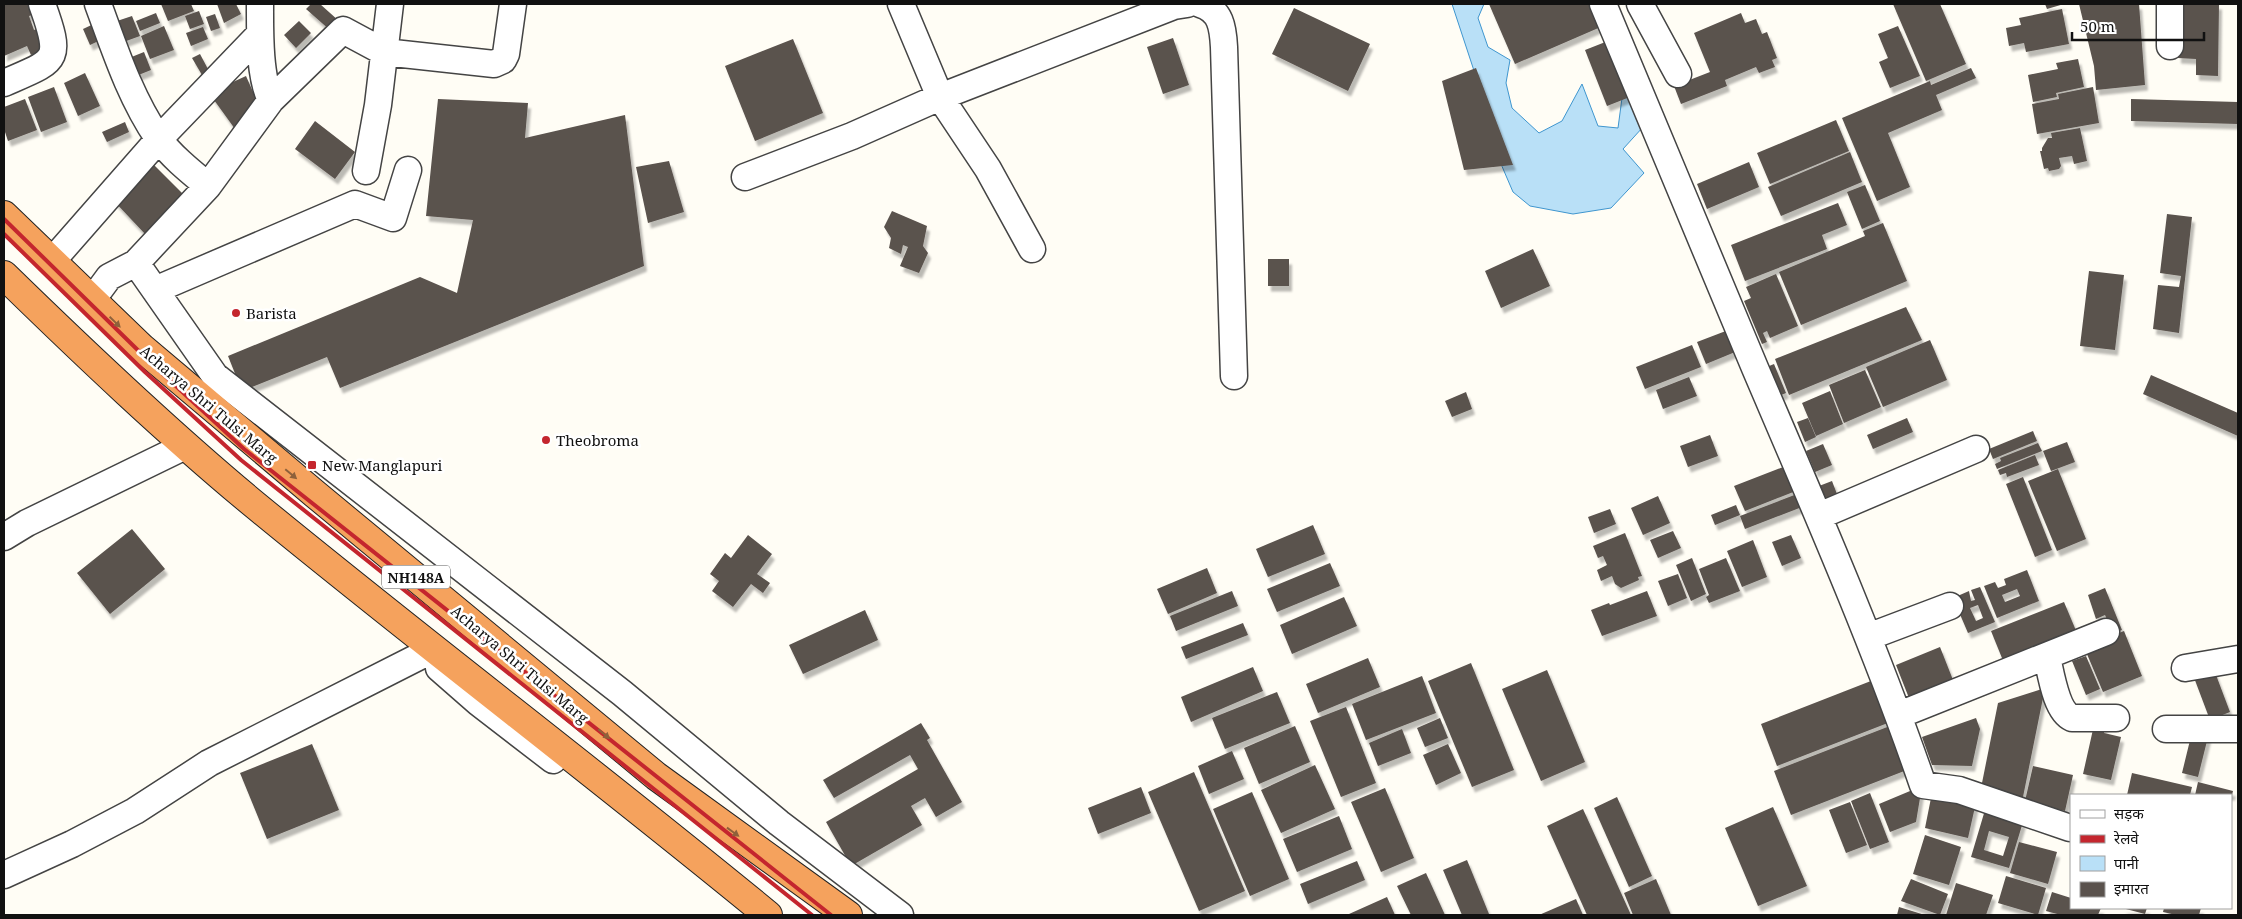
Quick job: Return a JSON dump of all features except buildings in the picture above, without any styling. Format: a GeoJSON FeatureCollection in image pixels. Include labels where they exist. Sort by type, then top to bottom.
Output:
{"type":"FeatureCollection","features":[{"type":"Feature","properties":{"kind":"highway","name":"Acharya Shri Tulsi Marg"},"geometry":{"type":"LineString","coordinates":[[4,215],[142,348],[656,776],[848,915]]}},
{"type":"Feature","properties":{"kind":"highway","name":"NH148A"},"geometry":{"type":"LineString","coordinates":[[4,275],[118,383],[261,509],[475,683],[636,807],[768,915]]}},
{"type":"Feature","properties":{"kind":"highway"},"geometry":{"type":"LineString","coordinates":[[118,383],[142,348]]}},
{"type":"Feature","properties":{"kind":"street"},"geometry":{"type":"LineString","coordinates":[[4,83],[32,71],[52,58],[55,48],[53,32],[42,4]]}},
{"type":"Feature","properties":{"kind":"street"},"geometry":{"type":"LineString","coordinates":[[98,4],[137,103],[159,139],[186,168],[208,186]]}},
{"type":"Feature","properties":{"kind":"street"},"geometry":{"type":"LineString","coordinates":[[260,4],[264,85],[271,100]]}},
{"type":"Feature","properties":{"kind":"street"},"geometry":{"type":"LineString","coordinates":[[366,171],[376,113],[390,4]]}},
{"type":"Feature","properties":{"kind":"street"},"geometry":{"type":"LineString","coordinates":[[92,300],[109,277],[136,263],[208,186],[271,100],[344,30],[384,52],[494,64],[502,60],[506,54],[513,4]]}},
{"type":"Feature","properties":{"kind":"street"},"geometry":{"type":"LineString","coordinates":[[902,4],[940,96],[988,169],[1032,249]]}},
{"type":"Feature","properties":{"kind":"street"},"geometry":{"type":"LineString","coordinates":[[745,177],[852,136],[940,96],[1174,6],[1187,4]]}},
{"type":"Feature","properties":{"kind":"street"},"geometry":{"type":"LineString","coordinates":[[1200,4],[1210,6],[1218,16],[1222,27],[1224,47],[1234,376]]}},
{"type":"Feature","properties":{"kind":"street"},"geometry":{"type":"LineString","coordinates":[[1603,4],[1717,280],[1819,516],[1899,715],[1923,785],[1959,790],[2070,828]]}},
{"type":"Feature","properties":{"kind":"street"},"geometry":{"type":"LineString","coordinates":[[1640,4],[1678,74]]}},
{"type":"Feature","properties":{"kind":"street"},"geometry":{"type":"LineString","coordinates":[[2170,4],[2170,46]]}},
{"type":"Feature","properties":{"kind":"street"},"geometry":{"type":"LineString","coordinates":[[52,261],[159,139],[260,34]]}},
{"type":"Feature","properties":{"kind":"street"},"geometry":{"type":"LineString","coordinates":[[155,290],[355,204],[392,218],[408,170]]}},
{"type":"Feature","properties":{"kind":"street"},"geometry":{"type":"LineString","coordinates":[[136,263],[215,376],[622,693],[779,823],[900,915]]}},
{"type":"Feature","properties":{"kind":"street"},"geometry":{"type":"LineString","coordinates":[[4,287],[176,450],[221,490],[424,654],[479,703],[717,884],[753,915]]}},
{"type":"Feature","properties":{"kind":"street"},"geometry":{"type":"LineString","coordinates":[[1819,516],[1976,449]]}},
{"type":"Feature","properties":{"kind":"street"},"geometry":{"type":"LineString","coordinates":[[4,537],[36,519],[176,450]]}},
{"type":"Feature","properties":{"kind":"street"},"geometry":{"type":"LineString","coordinates":[[1868,637],[1950,606]]}},
{"type":"Feature","properties":{"kind":"street"},"geometry":{"type":"LineString","coordinates":[[1899,715],[2106,632]]}},
{"type":"Feature","properties":{"kind":"street"},"geometry":{"type":"LineString","coordinates":[[4,874],[80,840],[135,811],[209,763],[424,654]]}},
{"type":"Feature","properties":{"kind":"street"},"geometry":{"type":"LineString","coordinates":[[2047,657],[2059,703],[2067,716],[2072,718],[2116,718]]}},
{"type":"Feature","properties":{"kind":"street"},"geometry":{"type":"LineString","coordinates":[[2184,668],[2238,660]]}},
{"type":"Feature","properties":{"kind":"street"},"geometry":{"type":"LineString","coordinates":[[2166,729],[2238,729]]}},
{"type":"Feature","properties":{"kind":"water"},"geometry":{"type":"Polygon","coordinates":[[[1452,4],[1484,4],[1478,18],[1488,47],[1510,60],[1506,83],[1512,108],[1539,133],[1562,121],[1582,84],[1598,126],[1618,128],[1622,98],[1627,87],[1643,127],[1623,149],[1644,173],[1611,208],[1573,214],[1530,206],[1513,192],[1501,164],[1484,101],[1452,4]]]}},
{"type":"Feature","properties":{"kind":"railway"},"geometry":{"type":"LineString","coordinates":[[4,219],[151,363],[244,449],[831,915]]}},
{"type":"Feature","properties":{"kind":"railway"},"geometry":{"type":"LineString","coordinates":[[4,234],[145,372],[241,460],[812,915]]}},
{"type":"Feature","properties":{"kind":"place","name":"Barista"},"geometry":{"type":"Point","coordinates":[236,313]}},
{"type":"Feature","properties":{"kind":"place","name":"Theobroma"},"geometry":{"type":"Point","coordinates":[546,440]}},
{"type":"Feature","properties":{"kind":"place","name":"New Manglapuri"},"geometry":{"type":"Point","coordinates":[312,465]}}]}
